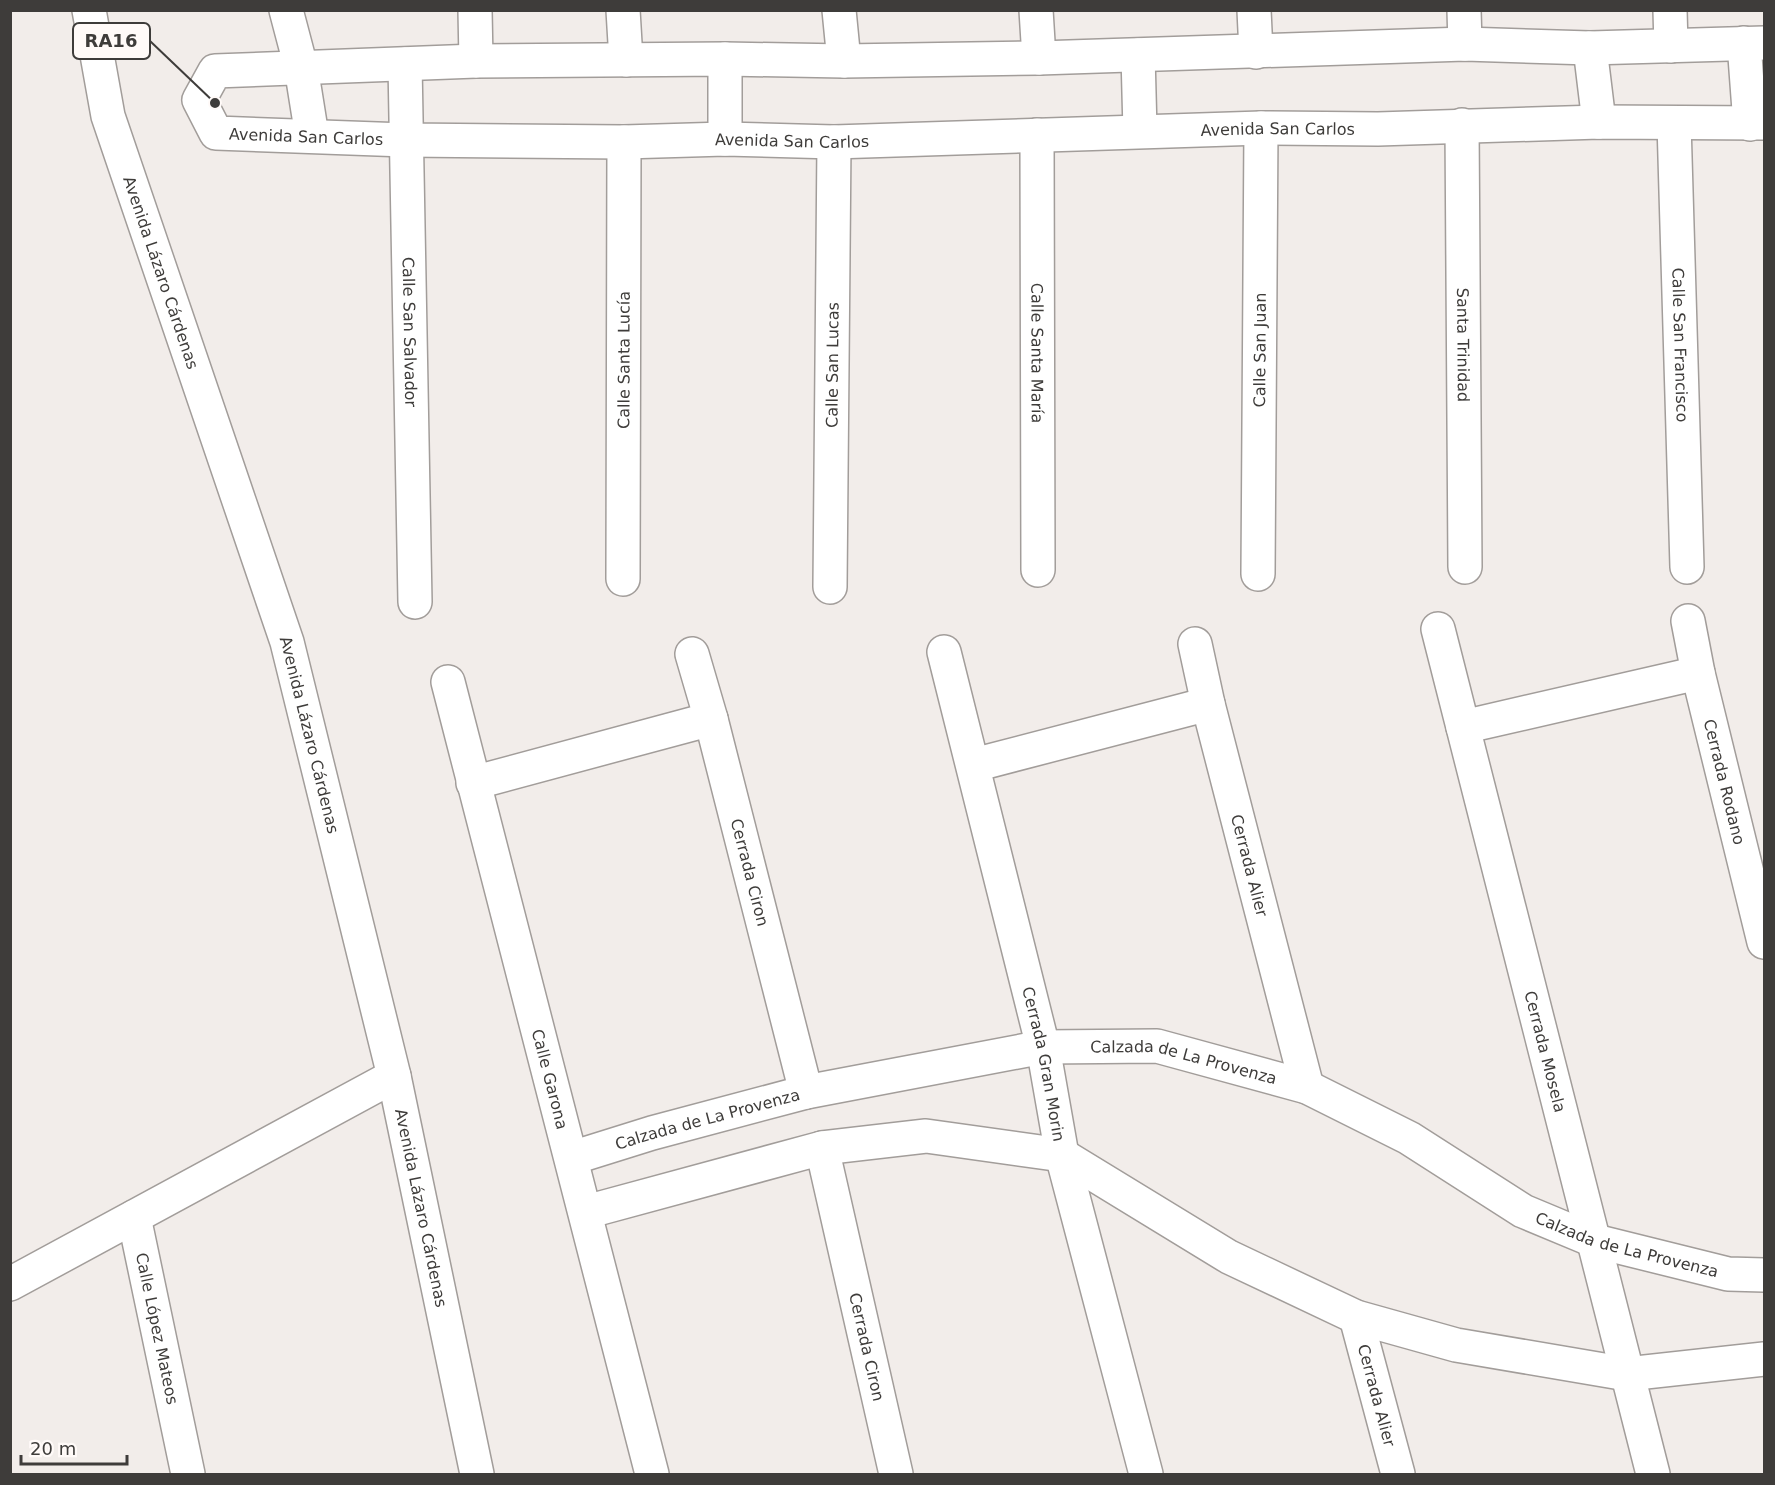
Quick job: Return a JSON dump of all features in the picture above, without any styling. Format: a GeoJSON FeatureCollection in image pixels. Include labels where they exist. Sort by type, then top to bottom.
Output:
{"type":"FeatureCollection","features":[{"type":"Feature","properties":{"kind":"street","name":"Avenida Lázaro Cárdenas"},"geometry":{"type":"LineString","coordinates":[[89,10],[108,116],[287,642],[394,1076],[477,1474]]}},
{"type":"Feature","properties":{"kind":"street"},"geometry":{"type":"LineString","coordinates":[[286,10],[302,67],[312,136]]}},
{"type":"Feature","properties":{"kind":"street"},"geometry":{"type":"LineString","coordinates":[[475,10],[476,61]]}},
{"type":"Feature","properties":{"kind":"street"},"geometry":{"type":"LineString","coordinates":[[623,10],[626,60]]}},
{"type":"Feature","properties":{"kind":"street"},"geometry":{"type":"LineString","coordinates":[[839,10],[844,61]]}},
{"type":"Feature","properties":{"kind":"street"},"geometry":{"type":"LineString","coordinates":[[1036,10],[1038,58]]}},
{"type":"Feature","properties":{"kind":"street"},"geometry":{"type":"LineString","coordinates":[[1254,10],[1256,52]]}},
{"type":"Feature","properties":{"kind":"street"},"geometry":{"type":"LineString","coordinates":[[1464,10],[1465,44]]}},
{"type":"Feature","properties":{"kind":"street"},"geometry":{"type":"LineString","coordinates":[[1670,10],[1671,46]]}},
{"type":"Feature","properties":{"kind":"street"},"geometry":{"type":"LineString","coordinates":[[1754,43],[1757,124]]}},
{"type":"Feature","properties":{"kind":"street","name":"Avenida San Carlos"},"geometry":{"type":"LineString","coordinates":[[1754,43],[1590,48],[1465,44],[1038,58],[844,61],[725,59],[476,61],[302,67],[215,71],[199,100],[216,133],[405,140],[624,142],[725,139],[834,142],[1261,128],[1378,129],[1599,122],[1757,124]]}},
{"type":"Feature","properties":{"kind":"street"},"geometry":{"type":"LineString","coordinates":[[1590,48],[1599,122]]}},
{"type":"Feature","properties":{"kind":"street"},"geometry":{"type":"LineString","coordinates":[[1138,55],[1140,131]]}},
{"type":"Feature","properties":{"kind":"street"},"geometry":{"type":"LineString","coordinates":[[725,59],[725,139]]}},
{"type":"Feature","properties":{"kind":"street","name":"Calle San Salvador"},"geometry":{"type":"LineString","coordinates":[[405,64],[415,602]]}},
{"type":"Feature","properties":{"kind":"street","name":"Calle San Francisco"},"geometry":{"type":"LineString","coordinates":[[1674,123],[1687,567]]}},
{"type":"Feature","properties":{"kind":"street","name":"Santa Trinidad"},"geometry":{"type":"LineString","coordinates":[[1462,125],[1465,567]]}},
{"type":"Feature","properties":{"kind":"street","name":"Calle San Juan"},"geometry":{"type":"LineString","coordinates":[[1258,574],[1261,128]]}},
{"type":"Feature","properties":{"kind":"street","name":"Calle Santa María"},"geometry":{"type":"LineString","coordinates":[[1037,135],[1038,570]]}},
{"type":"Feature","properties":{"kind":"street","name":"Calle Santa Lucía"},"geometry":{"type":"LineString","coordinates":[[623,579],[624,142]]}},
{"type":"Feature","properties":{"kind":"street","name":"Calle San Lucas"},"geometry":{"type":"LineString","coordinates":[[830,587],[834,142]]}},
{"type":"Feature","properties":{"kind":"street","name":"Cerrada Rodano"},"geometry":{"type":"LineString","coordinates":[[1688,621],[1698,673],[1764,942]]}},
{"type":"Feature","properties":{"kind":"street","name":"Cerrada Mosela"},"geometry":{"type":"LineString","coordinates":[[1438,629],[1653,1474]]}},
{"type":"Feature","properties":{"kind":"street","name":"Cerrada Alier"},"geometry":{"type":"LineString","coordinates":[[1195,644],[1208,704],[1307,1087]]}},
{"type":"Feature","properties":{"kind":"street","name":"Cerrada Gran Morin"},"geometry":{"type":"LineString","coordinates":[[944,652],[1043,1047],[1062,1155],[1146,1474]]}},
{"type":"Feature","properties":{"kind":"street","name":"Cerrada Ciron"},"geometry":{"type":"LineString","coordinates":[[692,654],[711,719],[806,1092]]}},
{"type":"Feature","properties":{"kind":"street"},"geometry":{"type":"LineString","coordinates":[[1463,727],[1698,673]]}},
{"type":"Feature","properties":{"kind":"street","name":"Calle Garona"},"geometry":{"type":"LineString","coordinates":[[448,682],[652,1474]]}},
{"type":"Feature","properties":{"kind":"street"},"geometry":{"type":"LineString","coordinates":[[974,765],[1208,704]]}},
{"type":"Feature","properties":{"kind":"street"},"geometry":{"type":"LineString","coordinates":[[473,783],[711,719]]}},
{"type":"Feature","properties":{"kind":"street","name":"Calzada de La Provenza"},"geometry":{"type":"LineString","coordinates":[[572,1158],[652,1133],[806,1092],[1043,1047],[1157,1046],[1307,1087],[1409,1138],[1523,1211],[1595,1240],[1728,1274],[1764,1275]]}},
{"type":"Feature","properties":{"kind":"street"},"geometry":{"type":"LineString","coordinates":[[10,1284],[394,1076]]}},
{"type":"Feature","properties":{"kind":"street"},"geometry":{"type":"LineString","coordinates":[[586,1212],[822,1148],[926,1136],[1062,1155],[1229,1257],[1356,1317],[1456,1345],[1627,1374],[1764,1359]]}},
{"type":"Feature","properties":{"kind":"street","name":"Cerrada Ciron"},"geometry":{"type":"LineString","coordinates":[[822,1148],[896,1474]]}},
{"type":"Feature","properties":{"kind":"street","name":"Calle López Mateos"},"geometry":{"type":"LineString","coordinates":[[134,1217],[188,1474]]}},
{"type":"Feature","properties":{"kind":"street","name":"Cerrada Alier"},"geometry":{"type":"LineString","coordinates":[[1356,1317],[1398,1474]]}},
{"type":"Feature","properties":{"kind":"place","name":"RA16"},"geometry":{"type":"Point","coordinates":[215,103]}}]}
